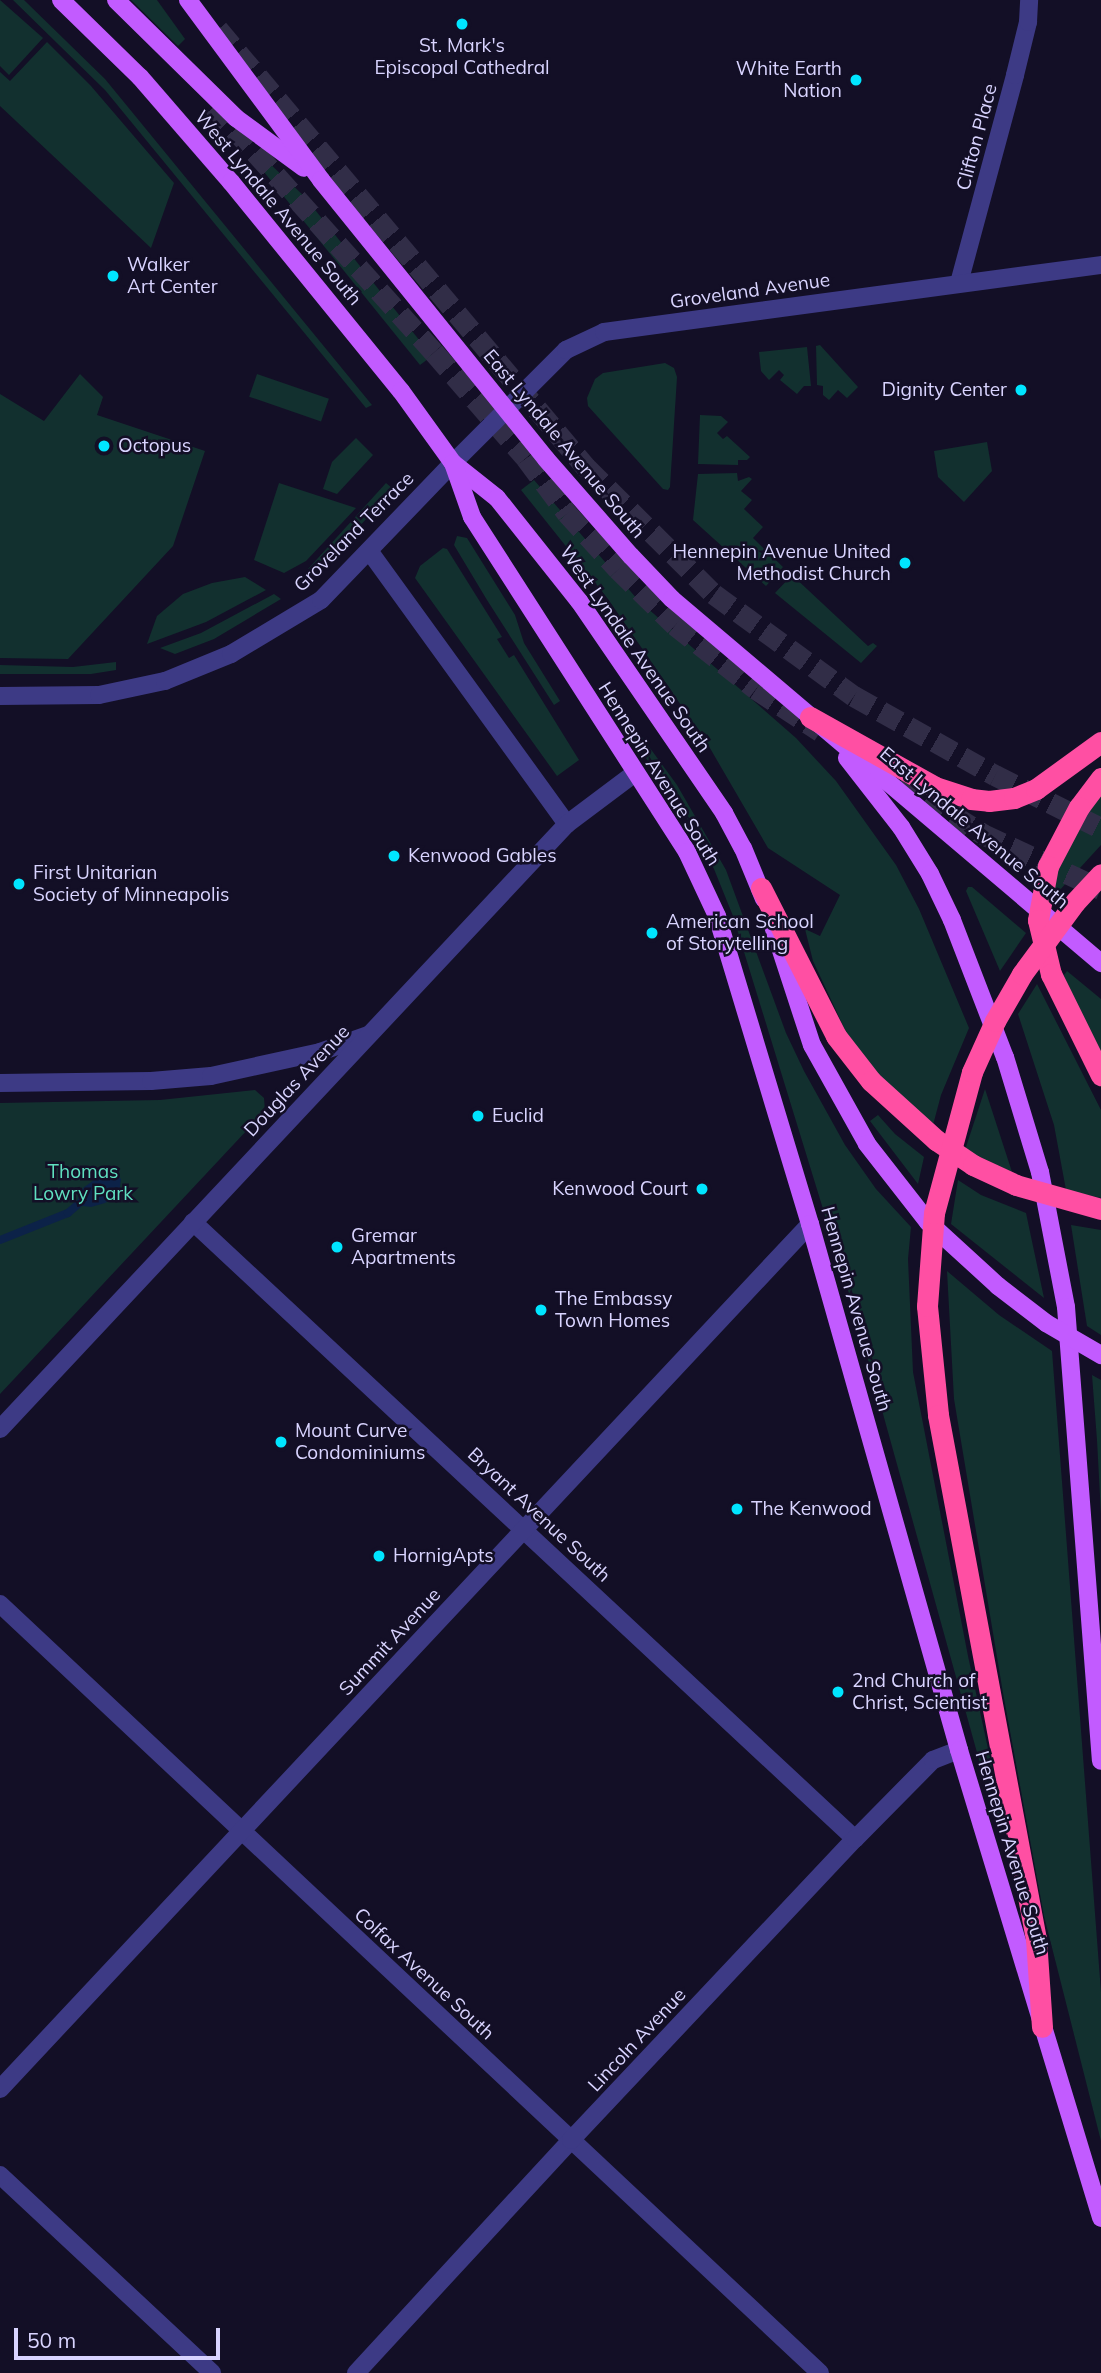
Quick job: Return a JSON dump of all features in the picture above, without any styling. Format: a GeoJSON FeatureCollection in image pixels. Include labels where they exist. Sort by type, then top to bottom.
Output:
{"type":"FeatureCollection","features":[{"type":"Feature","properties":{"kind":"highway"},"geometry":{"type":"LineString","coordinates":[[810,717],[935,787],[971,799],[989,801],[1014,798],[1036,789],[1101,742]]}},
{"type":"Feature","properties":{"kind":"highway"},"geometry":{"type":"LineString","coordinates":[[1101,778],[1079,807],[1048,866],[1038,910],[1039,934],[1051,974],[1101,1075]]}},
{"type":"Feature","properties":{"kind":"highway"},"geometry":{"type":"LineString","coordinates":[[1042,2026],[1036,1939],[938,1415],[928,1306],[934,1213],[972,1072],[995,1021],[1023,974],[1075,902],[1101,874]]}},
{"type":"Feature","properties":{"kind":"highway"},"geometry":{"type":"LineString","coordinates":[[761,888],[836,1036],[871,1081],[936,1140],[974,1165],[1016,1185],[1101,1209]]}},
{"type":"Feature","properties":{"kind":"main road","name":"West Lyndale Avenue South"},"geometry":{"type":"LineString","coordinates":[[61,0],[140,77],[239,191],[401,391],[453,463],[497,498],[579,601],[724,813],[761,888],[812,1045],[846,1110],[907,1198],[954,1248],[998,1286],[1046,1323],[1101,1355]]}},
{"type":"Feature","properties":{"kind":"main road"},"geometry":{"type":"LineString","coordinates":[[116,0],[236,118],[321,180]]}},
{"type":"Feature","properties":{"kind":"main road","name":"East Lyndale Avenue South"},"geometry":{"type":"LineString","coordinates":[[188,0],[321,180],[506,409],[606,529],[672,599],[1101,962]]}},
{"type":"Feature","properties":{"kind":"main road","name":"Hennepin Avenue South"},"geometry":{"type":"LineString","coordinates":[[453,463],[472,517],[687,852],[717,916],[810,1224],[959,1750],[1101,2218]]}},
{"type":"Feature","properties":{"kind":"main road"},"geometry":{"type":"LineString","coordinates":[[810,717],[878,796],[930,874],[952,920],[1001,1045],[1037,1160],[1066,1307],[1101,1761]]}},
{"type":"Feature","properties":{"kind":"street","name":"Clifton Place"},"geometry":{"type":"LineString","coordinates":[[959,282],[1028,22],[1028,0]]}},
{"type":"Feature","properties":{"kind":"street","name":"Groveland Avenue"},"geometry":{"type":"LineString","coordinates":[[453,463],[566,350],[604,332],[959,282],[1101,265]]}},
{"type":"Feature","properties":{"kind":"street","name":"Groveland Terrace"},"geometry":{"type":"LineString","coordinates":[[0,696],[99,695],[185,674],[231,654],[321,600],[453,463]]}},
{"type":"Feature","properties":{"kind":"street"},"geometry":{"type":"LineString","coordinates":[[370,552],[567,824]]}},
{"type":"Feature","properties":{"kind":"street","name":"Douglas Avenue"},"geometry":{"type":"LineString","coordinates":[[0,1429],[567,824],[635,773]]}},
{"type":"Feature","properties":{"kind":"street"},"geometry":{"type":"LineString","coordinates":[[0,1083],[150,1081],[211,1076],[330,1050],[368,1035]]}},
{"type":"Feature","properties":{"kind":"street","name":"Bryant Avenue South"},"geometry":{"type":"LineString","coordinates":[[193,1223],[855,1839]]}},
{"type":"Feature","properties":{"kind":"street","name":"Summit Avenue"},"geometry":{"type":"LineString","coordinates":[[0,2089],[810,1224]]}},
{"type":"Feature","properties":{"kind":"street","name":"Colfax Avenue South"},"geometry":{"type":"LineString","coordinates":[[0,1604],[820,2373]]}},
{"type":"Feature","properties":{"kind":"street","name":"Lincoln Avenue"},"geometry":{"type":"LineString","coordinates":[[356,2373],[855,1839],[933,1760],[959,1750]]}},
{"type":"Feature","properties":{"kind":"street"},"geometry":{"type":"LineString","coordinates":[[0,2175],[212,2373]]}},
{"type":"Feature","properties":{"kind":"green space"},"geometry":{"type":"Polygon","coordinates":[[[0,0],[43,38],[9,75],[0,66],[0,0]]]}},
{"type":"Feature","properties":{"kind":"green space"},"geometry":{"type":"Polygon","coordinates":[[[13,0],[24,0],[105,79],[372,405],[366,408],[105,90],[13,0]]]}},
{"type":"Feature","properties":{"kind":"green space"},"geometry":{"type":"Polygon","coordinates":[[[131,0],[157,0],[185,39],[178,46],[131,0]]]}},
{"type":"Feature","properties":{"kind":"green space"},"geometry":{"type":"Polygon","coordinates":[[[47,42],[91,86],[174,183],[151,248],[0,106],[0,72],[10,81],[47,42]]]}},
{"type":"Feature","properties":{"kind":"green space"},"geometry":{"type":"Polygon","coordinates":[[[267,161],[304,196],[432,356],[420,365],[260,167],[267,161]]]}},
{"type":"Feature","properties":{"kind":"green space"},"geometry":{"type":"Polygon","coordinates":[[[820,345],[858,387],[847,398],[838,390],[829,400],[823,395],[823,386],[817,385],[816,346],[820,345]]]}},
{"type":"Feature","properties":{"kind":"green space"},"geometry":{"type":"Polygon","coordinates":[[[807,347],[811,386],[804,386],[797,394],[780,380],[784,375],[779,370],[769,380],[761,371],[759,352],[807,347]]]}},
{"type":"Feature","properties":{"kind":"green space"},"geometry":{"type":"Polygon","coordinates":[[[665,363],[674,368],[677,377],[668,490],[663,489],[588,406],[587,398],[595,379],[603,373],[665,363]]]}},
{"type":"Feature","properties":{"kind":"green space"},"geometry":{"type":"Polygon","coordinates":[[[80,374],[103,397],[97,415],[205,451],[173,546],[68,659],[0,658],[0,394],[44,421],[80,374]]]}},
{"type":"Feature","properties":{"kind":"green space"},"geometry":{"type":"Polygon","coordinates":[[[257,374],[329,399],[321,421],[249,397],[257,374]]]}},
{"type":"Feature","properties":{"kind":"green space"},"geometry":{"type":"Polygon","coordinates":[[[700,415],[721,416],[728,422],[717,433],[723,439],[727,436],[750,457],[747,460],[738,460],[738,465],[698,464],[700,415]]]}},
{"type":"Feature","properties":{"kind":"green space"},"geometry":{"type":"Polygon","coordinates":[[[356,438],[373,455],[337,494],[323,489],[332,462],[356,438]]]}},
{"type":"Feature","properties":{"kind":"green space"},"geometry":{"type":"Polygon","coordinates":[[[987,442],[992,471],[964,502],[938,477],[934,451],[987,442]]]}},
{"type":"Feature","properties":{"kind":"green space"},"geometry":{"type":"Polygon","coordinates":[[[737,473],[738,481],[749,477],[752,479],[741,491],[752,500],[744,509],[763,527],[753,538],[783,567],[766,586],[693,520],[698,474],[737,473]]]}},
{"type":"Feature","properties":{"kind":"green space"},"geometry":{"type":"Polygon","coordinates":[[[534,480],[638,600],[796,738],[836,781],[896,865],[919,909],[969,1028],[941,1095],[933,1125],[887,1087],[847,1034],[813,961],[805,929],[820,936],[840,895],[768,848],[707,743],[608,599],[521,490],[534,480]]]}},
{"type":"Feature","properties":{"kind":"green space"},"geometry":{"type":"Polygon","coordinates":[[[279,483],[356,508],[306,561],[284,573],[254,560],[279,483]]]}},
{"type":"Feature","properties":{"kind":"green space"},"geometry":{"type":"Polygon","coordinates":[[[386,483],[392,488],[380,504],[333,555],[318,567],[308,569],[386,483]]]}},
{"type":"Feature","properties":{"kind":"green space"},"geometry":{"type":"Polygon","coordinates":[[[457,536],[467,538],[515,615],[524,643],[560,701],[554,705],[454,545],[457,536]]]}},
{"type":"Feature","properties":{"kind":"green space"},"geometry":{"type":"Polygon","coordinates":[[[443,548],[447,549],[502,637],[497,639],[509,658],[514,655],[579,760],[557,776],[415,578],[420,566],[443,548]]]}},
{"type":"Feature","properties":{"kind":"green space"},"geometry":{"type":"Polygon","coordinates":[[[792,575],[868,646],[873,643],[877,646],[861,663],[775,593],[792,575]]]}},
{"type":"Feature","properties":{"kind":"green space"},"geometry":{"type":"Polygon","coordinates":[[[245,577],[266,590],[206,622],[147,644],[157,616],[183,594],[212,583],[245,577]]]}},
{"type":"Feature","properties":{"kind":"green space"},"geometry":{"type":"Polygon","coordinates":[[[274,594],[281,599],[214,639],[175,654],[160,648],[201,633],[274,594]]]}},
{"type":"Feature","properties":{"kind":"green space"},"geometry":{"type":"Polygon","coordinates":[[[116,662],[116,670],[91,674],[0,674],[0,665],[73,667],[116,662]]]}},
{"type":"Feature","properties":{"kind":"green space"},"geometry":{"type":"Polygon","coordinates":[[[631,722],[677,785],[726,870],[786,1033],[845,1145],[876,1189],[911,1227],[908,1259],[913,1372],[968,1656],[1003,1818],[996,1821],[855,1313],[733,916],[714,869],[690,823],[625,727],[631,722]]]}},
{"type":"Feature","properties":{"kind":"green space"},"geometry":{"type":"Polygon","coordinates":[[[1101,795],[1101,845],[1058,892],[1052,886],[1059,867],[1086,815],[1101,795]]]}},
{"type":"Feature","properties":{"kind":"green space"},"geometry":{"type":"Polygon","coordinates":[[[968,887],[972,887],[1026,933],[1000,971],[966,891],[968,887]]]}},
{"type":"Feature","properties":{"kind":"green space"},"geometry":{"type":"Polygon","coordinates":[[[1067,971],[1101,999],[1101,1058],[1079,1014],[1064,975],[1067,971]]]}},
{"type":"Feature","properties":{"kind":"green space"},"geometry":{"type":"Polygon","coordinates":[[[1037,984],[1101,1110],[1101,1198],[1066,1190],[1054,1125],[1018,1014],[1037,984]]]}},
{"type":"Feature","properties":{"kind":"green space"},"geometry":{"type":"Polygon","coordinates":[[[985,1089],[1012,1172],[965,1150],[985,1089]]]}},
{"type":"Feature","properties":{"kind":"green space","name":"Thomas Lowry Park"},"geometry":{"type":"Polygon","coordinates":[[[255,1090],[264,1098],[265,1111],[0,1394],[0,1103],[160,1100],[255,1090]]]}},
{"type":"Feature","properties":{"kind":"green space"},"geometry":{"type":"Polygon","coordinates":[[[878,1115],[895,1134],[924,1157],[918,1184],[870,1121],[878,1115]]]}},
{"type":"Feature","properties":{"kind":"green space"},"geometry":{"type":"Polygon","coordinates":[[[958,1180],[981,1195],[1026,1213],[1044,1298],[951,1224],[958,1180]]]}},
{"type":"Feature","properties":{"kind":"green space"},"geometry":{"type":"Polygon","coordinates":[[[1071,1225],[1101,1230],[1101,1335],[1087,1326],[1071,1225]]]}},
{"type":"Feature","properties":{"kind":"green space"},"geometry":{"type":"Polygon","coordinates":[[[947,1271],[999,1315],[1052,1351],[1101,1992],[1101,2141],[1044,1916],[1003,1693],[954,1399],[947,1271]]]}},
{"type":"Feature","properties":{"kind":"green space"},"geometry":{"type":"Polygon","coordinates":[[[1092,1375],[1101,1380],[1101,1515],[1097,1440],[1092,1375]]]}},
{"type":"Feature","properties":{"kind":"water"},"geometry":{"type":"Polygon","coordinates":[[[101,1175],[117,1175],[121,1179],[119,1195],[105,1203],[83,1206],[78,1198],[83,1188],[101,1175]]]}},
{"type":"Feature","properties":{"kind":"waterway"},"geometry":{"type":"LineString","coordinates":[[0,1240],[68,1213],[82,1201]]}},
{"type":"Feature","properties":{"kind":"tunnel"},"geometry":{"type":"LineString","coordinates":[[218,29],[586,467],[714,594],[854,696],[995,775],[1101,828]]}},
{"type":"Feature","properties":{"kind":"tunnel"},"geometry":{"type":"LineString","coordinates":[[214,106],[434,352],[526,458],[567,513],[618,569],[675,625],[756,689],[820,731]]}},
{"type":"Feature","properties":{"kind":"tunnel"},"geometry":{"type":"LineString","coordinates":[[874,765],[983,834],[1101,889]]}},
{"type":"Feature","properties":{"kind":"place","name":"St. Mark's Episcopal Cathedral"},"geometry":{"type":"Point","coordinates":[462,24]}},
{"type":"Feature","properties":{"kind":"place","name":"White Earth Nation"},"geometry":{"type":"Point","coordinates":[856,80]}},
{"type":"Feature","properties":{"kind":"place","name":"Walker Art Center"},"geometry":{"type":"Point","coordinates":[113,276]}},
{"type":"Feature","properties":{"kind":"place","name":"Dignity Center"},"geometry":{"type":"Point","coordinates":[1021,390]}},
{"type":"Feature","properties":{"kind":"place","name":"Octopus"},"geometry":{"type":"Point","coordinates":[104,446]}},
{"type":"Feature","properties":{"kind":"place","name":"Hennepin Avenue United Methodist Church"},"geometry":{"type":"Point","coordinates":[905,563]}},
{"type":"Feature","properties":{"kind":"place","name":"Kenwood Gables"},"geometry":{"type":"Point","coordinates":[394,856]}},
{"type":"Feature","properties":{"kind":"place","name":"First Unitarian Society of Minneapolis"},"geometry":{"type":"Point","coordinates":[19,884]}},
{"type":"Feature","properties":{"kind":"place","name":"American School of Storytelling"},"geometry":{"type":"Point","coordinates":[652,933]}},
{"type":"Feature","properties":{"kind":"place","name":"Euclid"},"geometry":{"type":"Point","coordinates":[478,1116]}},
{"type":"Feature","properties":{"kind":"place","name":"Kenwood Court"},"geometry":{"type":"Point","coordinates":[702,1189]}},
{"type":"Feature","properties":{"kind":"place","name":"Gremar Apartments"},"geometry":{"type":"Point","coordinates":[337,1247]}},
{"type":"Feature","properties":{"kind":"place","name":"The Embassy Town Homes"},"geometry":{"type":"Point","coordinates":[541,1310]}},
{"type":"Feature","properties":{"kind":"place","name":"Mount Curve Condominiums"},"geometry":{"type":"Point","coordinates":[281,1442]}},
{"type":"Feature","properties":{"kind":"place","name":"The Kenwood"},"geometry":{"type":"Point","coordinates":[737,1509]}},
{"type":"Feature","properties":{"kind":"place","name":"HornigApts"},"geometry":{"type":"Point","coordinates":[379,1556]}},
{"type":"Feature","properties":{"kind":"place","name":"2nd Church of Christ, Scientist"},"geometry":{"type":"Point","coordinates":[838,1692]}}]}
